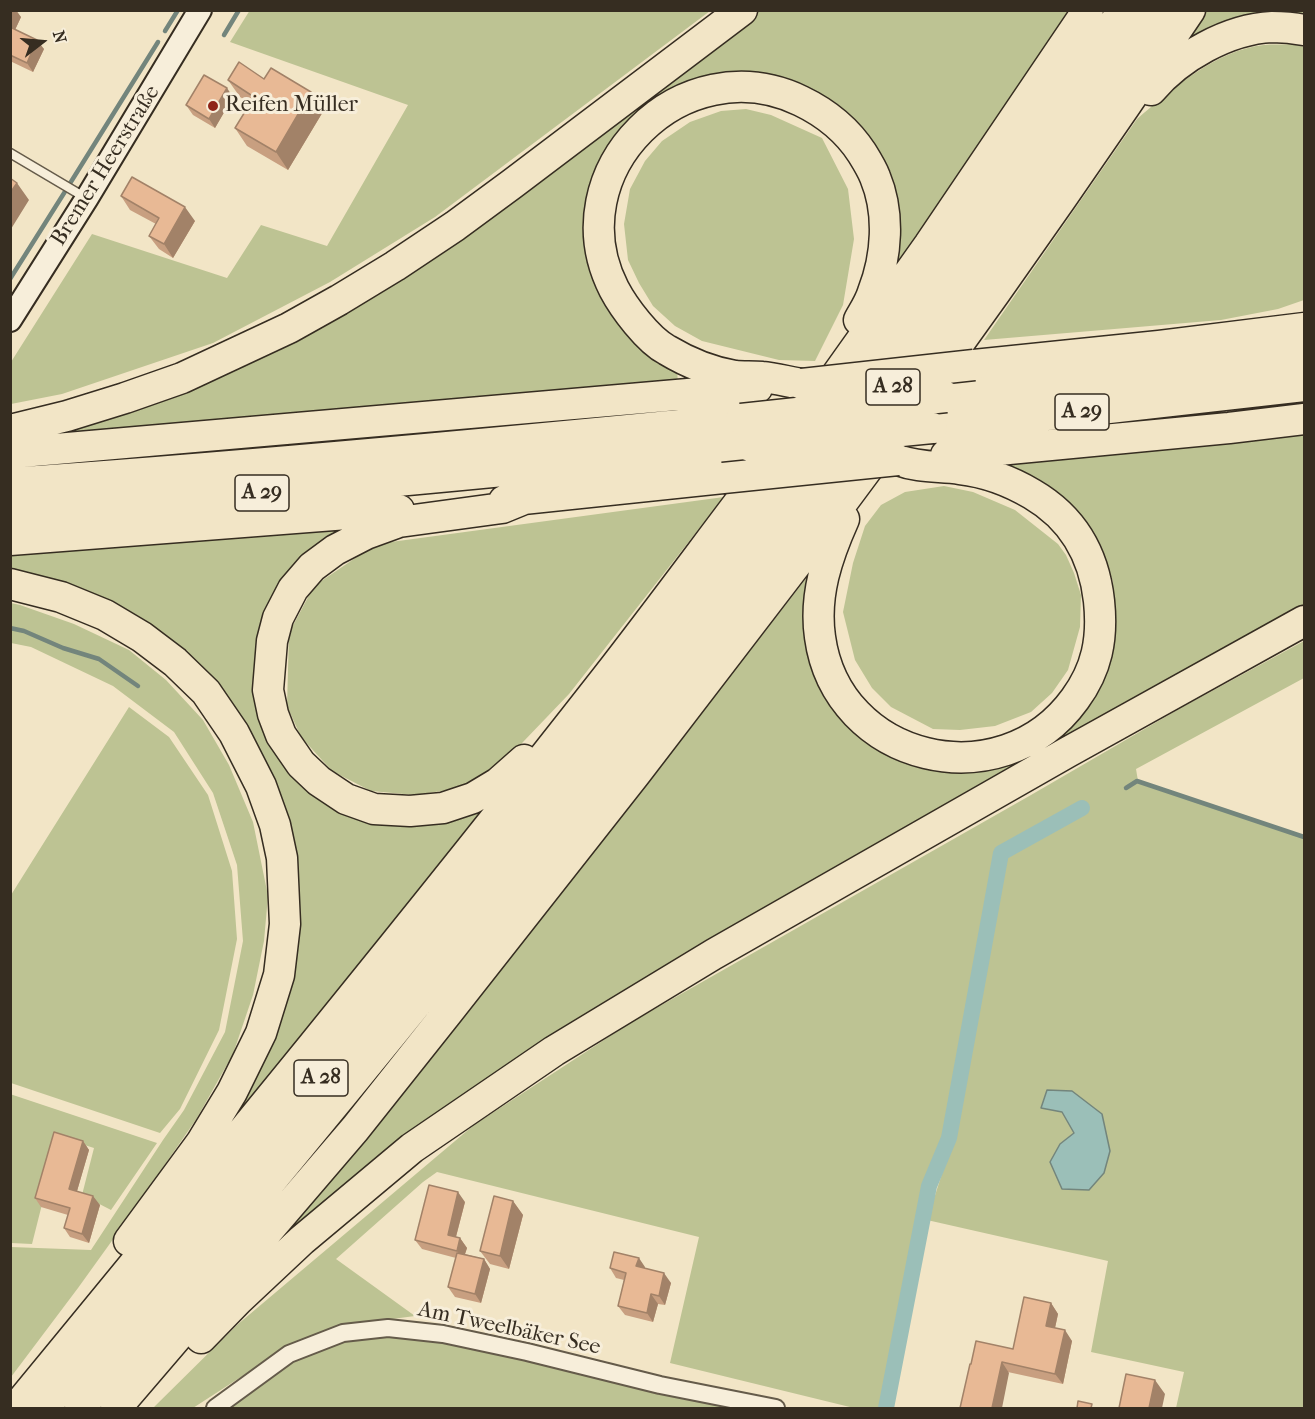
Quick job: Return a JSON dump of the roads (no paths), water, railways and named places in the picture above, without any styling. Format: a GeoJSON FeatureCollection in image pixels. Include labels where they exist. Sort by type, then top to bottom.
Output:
{"type":"FeatureCollection","features":[{"type":"Feature","properties":{"kind":"highway"},"geometry":{"type":"LineString","coordinates":[[10,430],[67,416],[182,378],[289,328],[339,300],[455,226],[742,10]]}},
{"type":"Feature","properties":{"kind":"highway"},"geometry":{"type":"LineString","coordinates":[[16,1408],[346,1004],[608,676],[708,542],[836,378],[1088,10]]}},
{"type":"Feature","properties":{"kind":"highway","name":"A 28"},"geometry":{"type":"LineString","coordinates":[[44,1408],[268,1141],[473,890],[728,566],[896,340],[1058,109],[1123,10]]}},
{"type":"Feature","properties":{"kind":"highway","name":"A 28"},"geometry":{"type":"LineString","coordinates":[[80,1408],[398,1027],[624,744],[958,299],[1083,120],[1156,10]]}},
{"type":"Feature","properties":{"kind":"highway"},"geometry":{"type":"LineString","coordinates":[[116,1408],[362,1120],[629,783],[800,560],[989,302],[1190,10]]}},
{"type":"Feature","properties":{"kind":"highway"},"geometry":{"type":"LineString","coordinates":[[1109,129],[1137,107],[1178,64],[1218,41],[1250,30],[1272,27],[1305,30]]}},
{"type":"Feature","properties":{"kind":"highway"},"geometry":{"type":"LineString","coordinates":[[802,384],[762,377],[734,376],[685,360],[664,349],[621,303],[607,275],[600,245],[599,217],[605,186],[620,154],[646,124],[669,107],[696,94],[713,89],[748,87],[790,95],[826,114],[839,126],[855,142],[876,178],[885,213],[882,262],[873,293],[844,348],[836,378]]}},
{"type":"Feature","properties":{"kind":"highway"},"geometry":{"type":"LineString","coordinates":[[1159,346],[1189,333],[1268,322],[1305,313]]}},
{"type":"Feature","properties":{"kind":"highway"},"geometry":{"type":"LineString","coordinates":[[10,453],[802,384],[1305,328]]}},
{"type":"Feature","properties":{"kind":"highway","name":"A 29"},"geometry":{"type":"LineString","coordinates":[[10,513],[514,471],[946,397],[1305,356]]}},
{"type":"Feature","properties":{"kind":"highway","name":"A 29"},"geometry":{"type":"LineString","coordinates":[[10,483],[120,476],[473,445],[746,433],[932,428],[1305,386]]}},
{"type":"Feature","properties":{"kind":"highway"},"geometry":{"type":"LineString","coordinates":[[10,540],[524,499],[898,460],[1229,429],[1305,419]]}},
{"type":"Feature","properties":{"kind":"highway"},"geometry":{"type":"LineString","coordinates":[[862,476],[860,493],[847,513],[835,539],[822,579],[819,611],[820,637],[826,662],[836,686],[848,705],[873,729],[898,744],[918,752],[948,758],[981,757],[1006,750],[1045,730],[1065,712],[1085,684],[1098,651],[1101,619],[1097,587],[1090,561],[1079,538],[1060,513],[1033,494],[1004,479],[984,473],[911,465],[898,460]]}},
{"type":"Feature","properties":{"kind":"highway"},"geometry":{"type":"LineString","coordinates":[[524,499],[502,508],[399,522],[366,534],[335,550],[312,567],[293,589],[278,618],[272,641],[268,690],[273,714],[281,735],[307,770],[346,799],[374,809],[410,812],[443,808],[473,798],[498,783],[533,752],[591,683],[608,676]]}},
{"type":"Feature","properties":{"kind":"highway"},"geometry":{"type":"LineString","coordinates":[[10,584],[61,597],[105,615],[142,637],[175,662],[206,692],[234,733],[261,786],[275,825],[282,858],[285,924],[279,975],[261,1034],[232,1092],[201,1143],[10,1401]]}},
{"type":"Feature","properties":{"kind":"highway"},"geometry":{"type":"LineString","coordinates":[[131,1408],[238,1300],[302,1240],[412,1148],[554,1051],[725,948],[1057,758],[1305,621]]}},
{"type":"Feature","properties":{"kind":"main road","name":"Bremer Heerstraße"},"geometry":{"type":"LineString","coordinates":[[10,320],[87,198],[200,10]]}},
{"type":"Feature","properties":{"kind":"street","name":"Am Tweelbäker See"},"geometry":{"type":"LineString","coordinates":[[215,1408],[289,1354],[343,1333],[388,1328],[443,1334],[776,1408]]}},
{"type":"Feature","properties":{"kind":"lane"},"geometry":{"type":"LineString","coordinates":[[10,153],[87,198]]}},
{"type":"Feature","properties":{"kind":"water"},"geometry":{"type":"Polygon","coordinates":[[[1047,1090],[1072,1091],[1102,1114],[1110,1151],[1104,1173],[1089,1190],[1062,1189],[1050,1162],[1060,1144],[1074,1133],[1062,1112],[1041,1108],[1047,1090]]]}},
{"type":"Feature","properties":{"kind":"waterway"},"geometry":{"type":"LineString","coordinates":[[165,31],[178,10]]}},
{"type":"Feature","properties":{"kind":"waterway"},"geometry":{"type":"LineString","coordinates":[[224,35],[239,10]]}},
{"type":"Feature","properties":{"kind":"waterway"},"geometry":{"type":"LineString","coordinates":[[69,185],[158,42]]}},
{"type":"Feature","properties":{"kind":"waterway"},"geometry":{"type":"LineString","coordinates":[[10,279],[66,190]]}},
{"type":"Feature","properties":{"kind":"waterway"},"geometry":{"type":"LineString","coordinates":[[10,628],[99,659],[138,686]]}},
{"type":"Feature","properties":{"kind":"waterway"},"geometry":{"type":"LineString","coordinates":[[1126,788],[1137,781],[1304,837]]}},
{"type":"Feature","properties":{"kind":"waterway"},"geometry":{"type":"LineString","coordinates":[[886,1408],[929,1186],[949,1138],[1001,853],[1082,808]]}},
{"type":"Feature","properties":{"kind":"place","name":"Reifen Müller"},"geometry":{"type":"Point","coordinates":[213,106]}}]}
